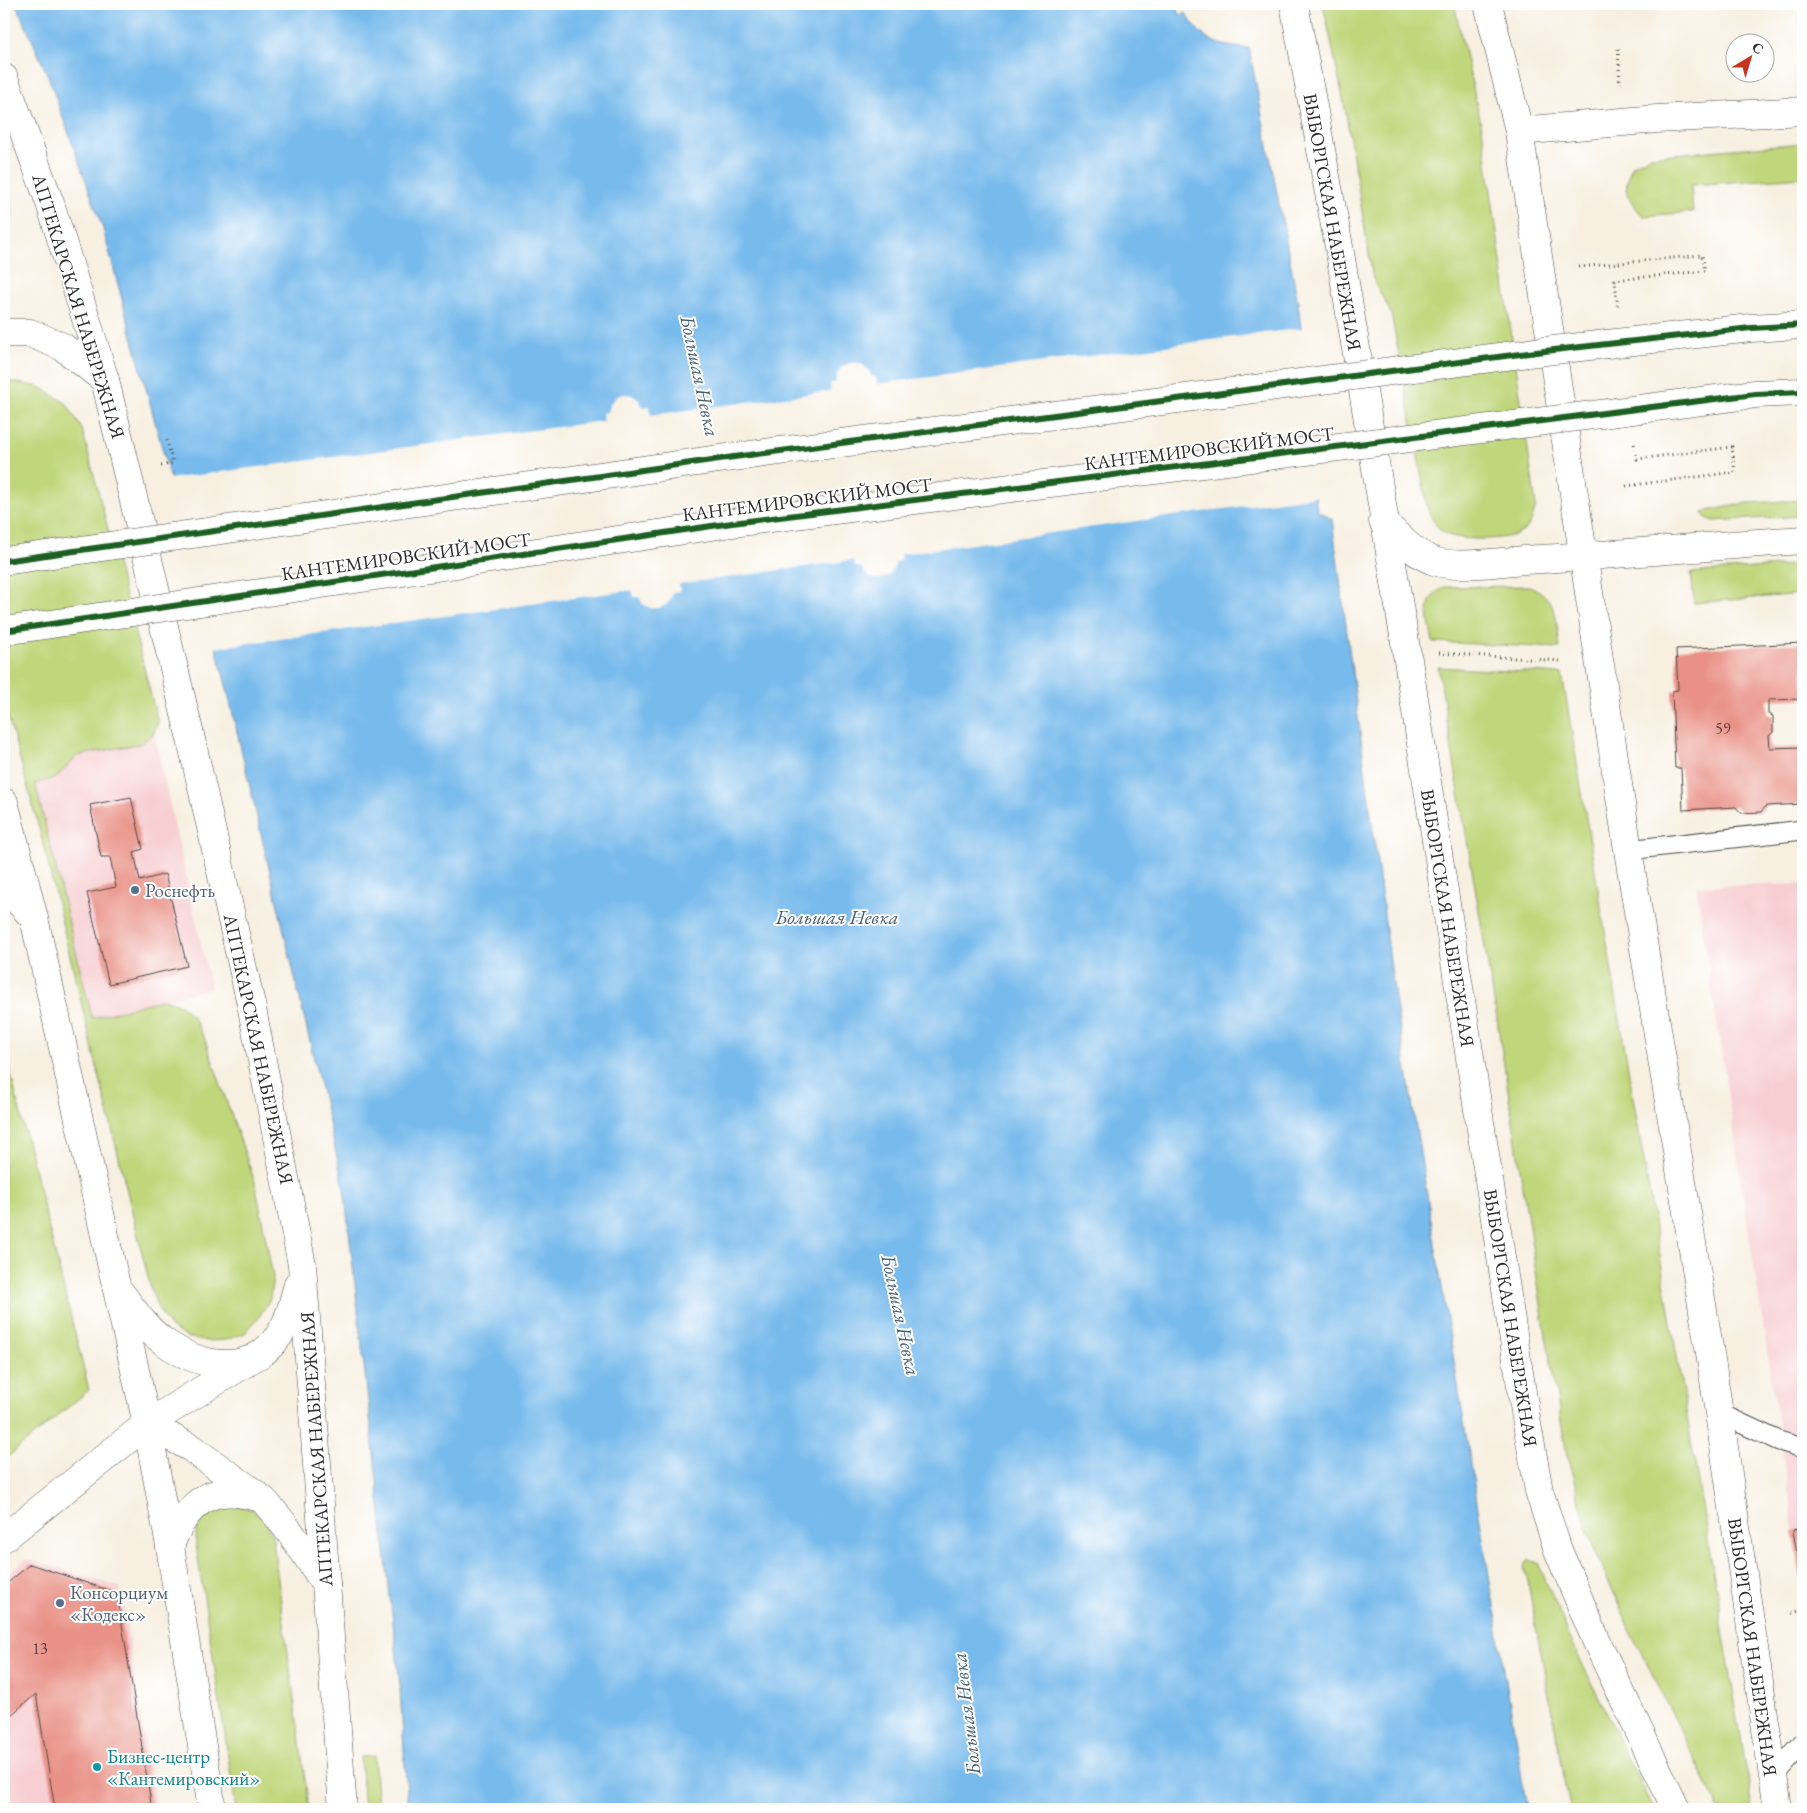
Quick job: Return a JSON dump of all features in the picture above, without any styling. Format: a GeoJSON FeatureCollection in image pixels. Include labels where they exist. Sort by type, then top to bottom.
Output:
{"type":"FeatureCollection","features":[{"type":"Feature","properties":{"kind":"main road","name":"ВЫБОРГСКАЯ НАБЕРЕЖНАЯ"},"geometry":{"type":"LineString","coordinates":[[1294,4],[1339,246],[1383,521],[1408,660],[1527,1424],[1539,1490],[1558,1550],[1596,1640],[1676,1809]]}},
{"type":"Feature","properties":{"kind":"main road","name":"ВЫБОРГСКАЯ НАБЕРЕЖНАЯ"},"geometry":{"type":"LineString","coordinates":[[1488,4],[1518,131],[1628,850],[1719,1413],[1778,1809]]}},
{"type":"Feature","properties":{"kind":"main road","name":"АПТЕКАРСКАЯ НАБЕРЕЖНАЯ"},"geometry":{"type":"LineString","coordinates":[[4,78],[50,203],[105,380],[190,735],[248,994],[302,1265],[343,1809]]}},
{"type":"Feature","properties":{"kind":"main road"},"geometry":{"type":"LineString","coordinates":[[1518,131],[1803,110]]}},
{"type":"Feature","properties":{"kind":"main road"},"geometry":{"type":"LineString","coordinates":[[4,561],[719,459],[1516,354],[1751,328],[1803,325]]}},
{"type":"Feature","properties":{"kind":"main road"},"geometry":{"type":"LineString","coordinates":[[4,333],[30,333],[63,347],[105,380]]}},
{"type":"Feature","properties":{"kind":"main road","name":"КАНТЕМИРОВСКИЙ МОСТ"},"geometry":{"type":"LineString","coordinates":[[4,631],[732,523],[1755,394],[1803,392]]}},
{"type":"Feature","properties":{"kind":"main road"},"geometry":{"type":"LineString","coordinates":[[1383,521],[1411,549],[1437,562],[1460,564],[1583,557],[1692,547],[1803,540]]}},
{"type":"Feature","properties":{"kind":"main road"},"geometry":{"type":"LineString","coordinates":[[4,802],[34,918],[147,1424],[170,1546],[212,1809]]}},
{"type":"Feature","properties":{"kind":"main road"},"geometry":{"type":"LineString","coordinates":[[4,886],[34,918]]}},
{"type":"Feature","properties":{"kind":"main road"},"geometry":{"type":"LineString","coordinates":[[4,1538],[147,1424],[250,1360],[274,1342],[283,1329],[294,1302],[302,1265]]}},
{"type":"Feature","properties":{"kind":"main road"},"geometry":{"type":"LineString","coordinates":[[116,1287],[141,1319],[161,1340],[185,1356],[226,1365],[250,1360]]}},
{"type":"Feature","properties":{"kind":"main road"},"geometry":{"type":"LineString","coordinates":[[147,1424],[191,1448],[261,1498],[284,1522],[327,1587]]}},
{"type":"Feature","properties":{"kind":"main road"},"geometry":{"type":"LineString","coordinates":[[170,1546],[177,1528],[185,1516],[196,1504],[212,1495],[232,1491],[261,1498]]}},
{"type":"Feature","properties":{"kind":"lane"},"geometry":{"type":"LineString","coordinates":[[1628,850],[1803,830]]}},
{"type":"Feature","properties":{"kind":"lane"},"geometry":{"type":"LineString","coordinates":[[1719,1413],[1780,1441],[1803,1448]]}},
{"type":"Feature","properties":{"kind":"lane"},"geometry":{"type":"LineString","coordinates":[[1772,1778],[1803,1742]]}},
{"type":"Feature","properties":{"kind":"path"},"geometry":{"type":"LineString","coordinates":[[1202,4],[1214,9],[1234,4]]}},
{"type":"Feature","properties":{"kind":"path"},"geometry":{"type":"LineString","coordinates":[[1618,49],[1620,84]]}},
{"type":"Feature","properties":{"kind":"path"},"geometry":{"type":"LineString","coordinates":[[1579,267],[1702,255],[1705,271],[1615,280],[1619,315]]}},
{"type":"Feature","properties":{"kind":"path"},"geometry":{"type":"LineString","coordinates":[[159,466],[173,463],[166,438]]}},
{"type":"Feature","properties":{"kind":"path"},"geometry":{"type":"LineString","coordinates":[[1626,486],[1735,472],[1732,447],[1637,459],[1634,441]]}},
{"type":"Feature","properties":{"kind":"path"},"geometry":{"type":"LineString","coordinates":[[1437,653],[1561,661]]}},
{"type":"Feature","properties":{"kind":"path"},"geometry":{"type":"LineString","coordinates":[[1792,1613],[1803,1610]]}},
{"type":"Feature","properties":{"kind":"shaded area"},"geometry":{"type":"Polygon","coordinates":[[[4,180],[15,216],[4,228],[4,180]]]}},
{"type":"Feature","properties":{"kind":"shaded area"},"geometry":{"type":"Polygon","coordinates":[[[154,733],[211,988],[92,1018],[35,783],[56,778],[77,756],[142,743],[154,733]]]}},
{"type":"Feature","properties":{"kind":"shaded area"},"geometry":{"type":"Polygon","coordinates":[[[1803,884],[1803,1588],[1696,886],[1803,884]]]}},
{"type":"Feature","properties":{"kind":"shaded area"},"geometry":{"type":"Polygon","coordinates":[[[26,1559],[120,1587],[156,1809],[4,1809],[4,1577],[26,1559]]]}},
{"type":"Feature","properties":{"kind":"green space"},"geometry":{"type":"Polygon","coordinates":[[[1323,4],[1454,4],[1482,128],[1536,506],[1528,527],[1515,535],[1473,539],[1446,534],[1433,520],[1428,510],[1391,313],[1373,279],[1345,108],[1323,4]]]}},
{"type":"Feature","properties":{"kind":"green space"},"geometry":{"type":"Polygon","coordinates":[[[1803,143],[1803,177],[1691,185],[1693,212],[1643,216],[1632,203],[1627,193],[1627,182],[1632,165],[1651,156],[1803,143]]]}},
{"type":"Feature","properties":{"kind":"green space"},"geometry":{"type":"Polygon","coordinates":[[[8,381],[40,387],[66,403],[82,429],[158,722],[154,733],[142,743],[77,756],[56,778],[35,783],[92,1018],[164,999],[181,1005],[193,1017],[204,1037],[255,1182],[273,1277],[270,1299],[259,1317],[245,1333],[226,1340],[206,1341],[186,1337],[169,1326],[158,1308],[151,1290],[39,828],[4,702],[4,383],[8,381]]]}},
{"type":"Feature","properties":{"kind":"green space"},"geometry":{"type":"Polygon","coordinates":[[[1803,500],[1803,516],[1714,521],[1705,517],[1703,512],[1746,503],[1803,500]]]}},
{"type":"Feature","properties":{"kind":"green space"},"geometry":{"type":"Polygon","coordinates":[[[1803,564],[1803,594],[1694,603],[1691,573],[1803,564]]]}},
{"type":"Feature","properties":{"kind":"green space"},"geometry":{"type":"Polygon","coordinates":[[[1530,586],[1539,591],[1551,604],[1556,619],[1560,648],[1433,642],[1428,618],[1429,604],[1432,597],[1445,587],[1530,586]]]}},
{"type":"Feature","properties":{"kind":"green space"},"geometry":{"type":"Polygon","coordinates":[[[1438,667],[1562,674],[1753,1809],[1720,1809],[1625,1620],[1589,1536],[1567,1455],[1544,1324],[1496,1013],[1438,667]]]}},
{"type":"Feature","properties":{"kind":"green space"},"geometry":{"type":"Polygon","coordinates":[[[4,1047],[89,1390],[4,1460],[4,1047]]]}},
{"type":"Feature","properties":{"kind":"green space"},"geometry":{"type":"Polygon","coordinates":[[[231,1504],[257,1513],[265,1522],[272,1535],[309,1809],[236,1809],[196,1545],[197,1528],[203,1519],[216,1509],[231,1504]]]}},
{"type":"Feature","properties":{"kind":"green space"},"geometry":{"type":"Polygon","coordinates":[[[1530,1560],[1538,1563],[1578,1655],[1653,1809],[1570,1809],[1525,1567],[1530,1560]]]}},
{"type":"Feature","properties":{"kind":"green space"},"geometry":{"type":"Polygon","coordinates":[[[374,1756],[378,1809],[364,1809],[360,1757],[374,1756]]]}},
{"type":"Feature","properties":{"kind":"water","name":"Большая Невка"},"geometry":{"type":"Polygon","coordinates":[[[16,4],[1177,4],[1180,15],[1186,13],[1198,30],[1212,41],[1228,46],[1249,48],[1298,302],[1302,337],[1294,348],[1317,510],[1332,519],[1395,998],[1527,1809],[408,1809],[399,1676],[344,1187],[226,685],[103,229],[48,76],[16,4]]]}},
{"type":"Feature","properties":{"kind":"pier"},"geometry":{"type":"Polygon","coordinates":[[[1304,328],[1305,338],[1297,348],[1317,496],[900,554],[901,561],[896,562],[888,576],[880,579],[872,578],[865,574],[861,567],[855,567],[854,560],[679,584],[680,591],[673,592],[671,599],[666,605],[659,608],[650,608],[643,604],[639,597],[634,597],[632,590],[213,648],[168,479],[603,421],[602,413],[608,412],[610,404],[616,397],[623,394],[632,395],[639,400],[643,407],[649,406],[651,415],[831,391],[830,383],[835,383],[837,374],[842,367],[850,363],[860,363],[868,369],[872,377],[876,377],[877,384],[1304,328]]]}},
{"type":"Feature","properties":{"kind":"building"},"geometry":{"type":"Polygon","coordinates":[[[1803,643],[1803,699],[1768,700],[1768,714],[1773,716],[1773,732],[1769,736],[1770,748],[1803,747],[1803,804],[1766,806],[1761,812],[1741,813],[1736,807],[1683,810],[1681,768],[1675,768],[1672,691],[1678,690],[1676,649],[1803,643]]]}},
{"type":"Feature","properties":{"kind":"building","name":"Роснефть"},"geometry":{"type":"Polygon","coordinates":[[[131,797],[143,849],[134,852],[140,881],[165,874],[187,966],[109,984],[87,893],[116,887],[110,857],[101,857],[90,805],[131,797]]]}},
{"type":"Feature","properties":{"kind":"building"},"geometry":{"type":"Polygon","coordinates":[[[1803,1528],[1803,1586],[1802,1586],[1793,1530],[1803,1528]]]}},
{"type":"Feature","properties":{"kind":"building","name":"Бизнес-центр «Кантемировский»"},"geometry":{"type":"Polygon","coordinates":[[[30,1564],[117,1593],[152,1809],[55,1809],[36,1694],[4,1721],[4,1586],[30,1564]]]}},
{"type":"Feature","properties":{"kind":"cycle path"},"geometry":{"type":"LineString","coordinates":[[4,561],[719,459],[1536,352],[1751,328],[1803,325]]}},
{"type":"Feature","properties":{"kind":"cycle path"},"geometry":{"type":"LineString","coordinates":[[4,631],[732,523],[1755,394],[1803,392]]}},
{"type":"Feature","properties":{"kind":"place","name":"Роснефть"},"geometry":{"type":"Point","coordinates":[135,890]}},
{"type":"Feature","properties":{"kind":"place","name":"Консорциум «Кодекс»"},"geometry":{"type":"Point","coordinates":[60,1603]}},
{"type":"Feature","properties":{"kind":"place","name":"Бизнес-центр «Кантемировский»"},"geometry":{"type":"Point","coordinates":[97,1767]}}]}
